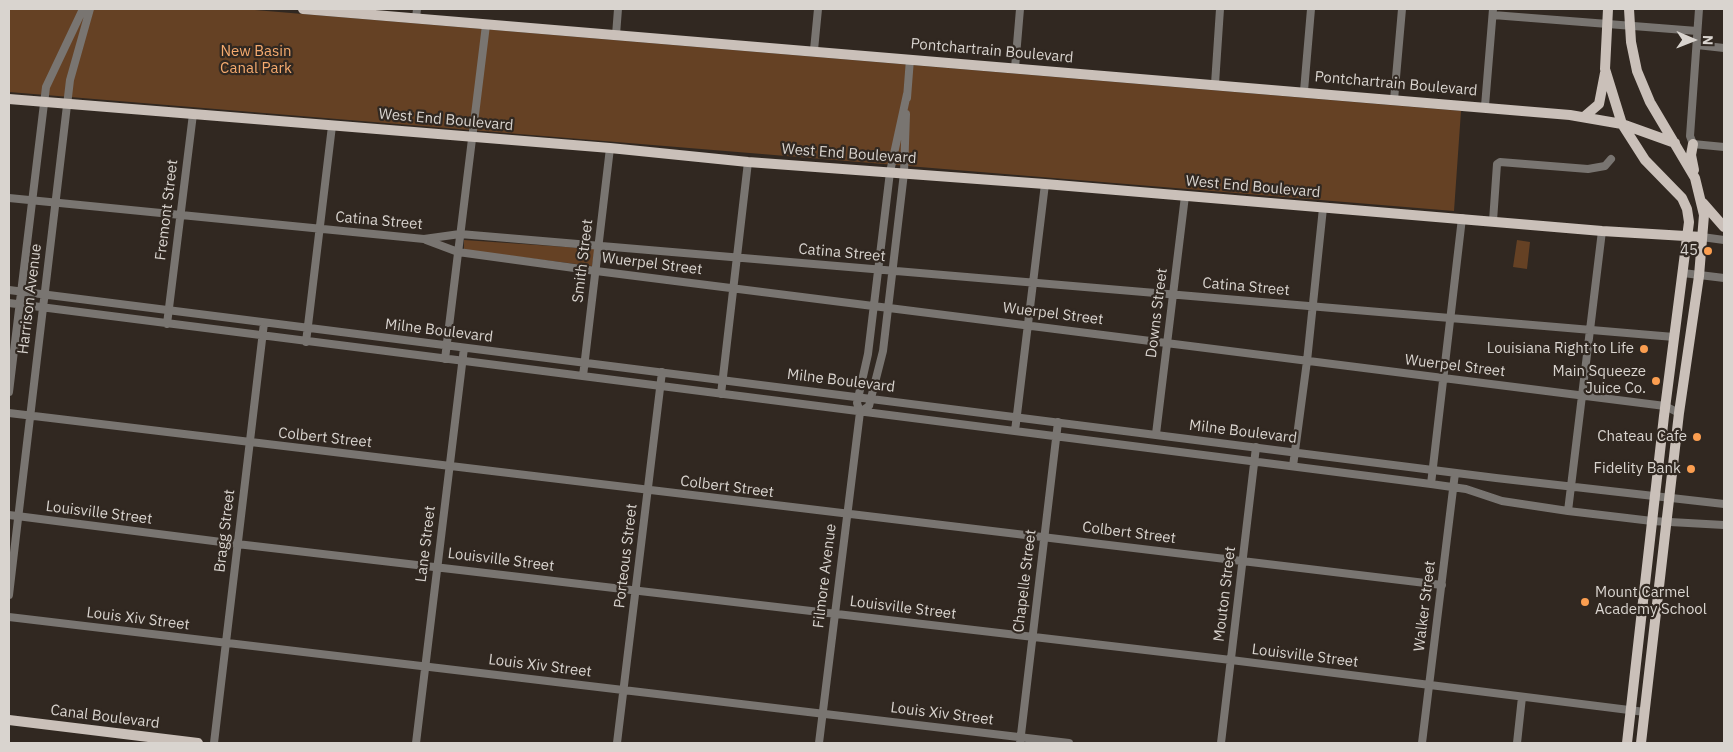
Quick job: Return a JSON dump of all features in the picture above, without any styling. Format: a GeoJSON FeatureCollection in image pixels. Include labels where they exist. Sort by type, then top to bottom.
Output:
{"type":"FeatureCollection","features":[{"type":"Feature","properties":{"kind":"main road","name":"Pontchartrain Boulevard"},"geometry":{"type":"LineString","coordinates":[[303,9],[416,14],[486,24],[1485,106],[1585,116],[1622,124],[1675,143]]}},
{"type":"Feature","properties":{"kind":"main road"},"geometry":{"type":"LineString","coordinates":[[1585,116],[1599,104],[1605,69],[1608,9]]}},
{"type":"Feature","properties":{"kind":"main road"},"geometry":{"type":"LineString","coordinates":[[1629,9],[1637,71],[1650,102],[1695,178]]}},
{"type":"Feature","properties":{"kind":"main road"},"geometry":{"type":"LineString","coordinates":[[1605,69],[1622,124],[1645,160],[1682,198],[1687,210],[1688,236],[1665,406],[1627,743]]}},
{"type":"Feature","properties":{"kind":"main road","name":"West End Boulevard"},"geometry":{"type":"LineString","coordinates":[[9,99],[610,148],[748,162],[1045,184],[1602,231],[1702,237]]}},
{"type":"Feature","properties":{"kind":"main road"},"geometry":{"type":"LineString","coordinates":[[1641,743],[1680,413],[1699,276],[1702,201],[1691,161],[1693,144]]}},
{"type":"Feature","properties":{"kind":"main road"},"geometry":{"type":"LineString","coordinates":[[1702,201],[1724,227]]}},
{"type":"Feature","properties":{"kind":"main road","name":"Canal Boulevard"},"geometry":{"type":"LineString","coordinates":[[9,720],[198,743]]}},
{"type":"Feature","properties":{"kind":"street","name":"Harrison Avenue"},"geometry":{"type":"LineString","coordinates":[[9,392],[46,87],[53,69],[66,50],[84,9]]}},
{"type":"Feature","properties":{"kind":"street","name":"Harrison Avenue"},"geometry":{"type":"LineString","coordinates":[[9,594],[68,104],[74,62],[90,9]]}},
{"type":"Feature","properties":{"kind":"street"},"geometry":{"type":"LineString","coordinates":[[616,35],[618,9]]}},
{"type":"Feature","properties":{"kind":"street"},"geometry":{"type":"LineString","coordinates":[[814,50],[818,9]]}},
{"type":"Feature","properties":{"kind":"street"},"geometry":{"type":"LineString","coordinates":[[1015,68],[1020,9]]}},
{"type":"Feature","properties":{"kind":"street"},"geometry":{"type":"LineString","coordinates":[[1215,84],[1220,9]]}},
{"type":"Feature","properties":{"kind":"street"},"geometry":{"type":"LineString","coordinates":[[1304,91],[1311,9]]}},
{"type":"Feature","properties":{"kind":"street"},"geometry":{"type":"LineString","coordinates":[[1394,100],[1402,9]]}},
{"type":"Feature","properties":{"kind":"street"},"geometry":{"type":"LineString","coordinates":[[1699,9],[1689,125],[1693,144],[1724,147]]}},
{"type":"Feature","properties":{"kind":"street"},"geometry":{"type":"LineString","coordinates":[[1485,106],[1493,12],[1697,31]]}},
{"type":"Feature","properties":{"kind":"street"},"geometry":{"type":"LineString","coordinates":[[445,358],[486,24]]}},
{"type":"Feature","properties":{"kind":"street"},"geometry":{"type":"LineString","coordinates":[[1696,45],[1724,48]]}},
{"type":"Feature","properties":{"kind":"street","name":"Filmore Avenue"},"geometry":{"type":"LineString","coordinates":[[860,412],[869,406],[872,399],[884,351],[904,173],[910,59]]}},
{"type":"Feature","properties":{"kind":"street","name":"Filmore Avenue"},"geometry":{"type":"LineString","coordinates":[[819,743],[860,412],[857,403],[868,354],[875,307],[890,172],[907,94]]}},
{"type":"Feature","properties":{"kind":"street","name":"Fremont Street"},"geometry":{"type":"LineString","coordinates":[[167,324],[193,114]]}},
{"type":"Feature","properties":{"kind":"street"},"geometry":{"type":"LineString","coordinates":[[306,342],[332,126]]}},
{"type":"Feature","properties":{"kind":"street","name":"Smith Street"},"geometry":{"type":"LineString","coordinates":[[583,376],[610,148]]}},
{"type":"Feature","properties":{"kind":"street"},"geometry":{"type":"LineString","coordinates":[[1494,221],[1497,164],[1500,162],[1588,169],[1605,166],[1611,159]]}},
{"type":"Feature","properties":{"kind":"street"},"geometry":{"type":"LineString","coordinates":[[721,394],[735,289],[748,162]]}},
{"type":"Feature","properties":{"kind":"street"},"geometry":{"type":"LineString","coordinates":[[1015,431],[1045,184]]}},
{"type":"Feature","properties":{"kind":"street","name":"Downs Street"},"geometry":{"type":"LineString","coordinates":[[1156,434],[1185,196]]}},
{"type":"Feature","properties":{"kind":"street","name":"Catina Street"},"geometry":{"type":"LineString","coordinates":[[9,198],[424,240],[460,234],[1674,337]]}},
{"type":"Feature","properties":{"kind":"street"},"geometry":{"type":"LineString","coordinates":[[1293,466],[1307,361],[1323,208]]}},
{"type":"Feature","properties":{"kind":"street"},"geometry":{"type":"LineString","coordinates":[[1431,484],[1462,218]]}},
{"type":"Feature","properties":{"kind":"street"},"geometry":{"type":"LineString","coordinates":[[1568,511],[1584,396],[1602,231]]}},
{"type":"Feature","properties":{"kind":"street"},"geometry":{"type":"LineString","coordinates":[[1702,237],[1724,236]]}},
{"type":"Feature","properties":{"kind":"street"},"geometry":{"type":"LineString","coordinates":[[1702,237],[1724,240]]}},
{"type":"Feature","properties":{"kind":"street","name":"Wuerpel Street"},"geometry":{"type":"LineString","coordinates":[[424,240],[458,252],[875,307],[1167,342],[1665,406],[1680,413]]}},
{"type":"Feature","properties":{"kind":"street"},"geometry":{"type":"LineString","coordinates":[[1683,273],[1724,278]]}},
{"type":"Feature","properties":{"kind":"street","name":"Milne Boulevard"},"geometry":{"type":"LineString","coordinates":[[9,290],[1455,473],[1724,504]]}},
{"type":"Feature","properties":{"kind":"street","name":"Milne Boulevard"},"geometry":{"type":"LineString","coordinates":[[9,303],[1454,487],[1502,500],[1568,511],[1652,521],[1668,520],[1724,525]]}},
{"type":"Feature","properties":{"kind":"street","name":"Bragg Street"},"geometry":{"type":"LineString","coordinates":[[214,743],[264,323]]}},
{"type":"Feature","properties":{"kind":"street","name":"Lane Street"},"geometry":{"type":"LineString","coordinates":[[416,743],[464,348]]}},
{"type":"Feature","properties":{"kind":"street","name":"Porteous Street"},"geometry":{"type":"LineString","coordinates":[[617,743],[662,372]]}},
{"type":"Feature","properties":{"kind":"street","name":"Colbert Street"},"geometry":{"type":"LineString","coordinates":[[9,413],[1442,585]]}},
{"type":"Feature","properties":{"kind":"street","name":"Chapelle Street"},"geometry":{"type":"LineString","coordinates":[[1020,740],[1058,422]]}},
{"type":"Feature","properties":{"kind":"street","name":"Mouton Street"},"geometry":{"type":"LineString","coordinates":[[1221,743],[1256,447]]}},
{"type":"Feature","properties":{"kind":"street","name":"Walker Street"},"geometry":{"type":"LineString","coordinates":[[1422,743],[1455,473]]}},
{"type":"Feature","properties":{"kind":"street","name":"Louisville Street"},"geometry":{"type":"LineString","coordinates":[[9,515],[237,544],[437,566],[635,592],[835,613],[1231,660],[1645,712]]}},
{"type":"Feature","properties":{"kind":"street","name":"Louis Xiv Street"},"geometry":{"type":"LineString","coordinates":[[9,616],[227,644],[823,714],[1020,740],[1069,743]]}},
{"type":"Feature","properties":{"kind":"street"},"geometry":{"type":"LineString","coordinates":[[1516,743],[1522,697]]}},
{"type":"Feature","properties":{"kind":"green space","name":"New Basin Canal Park"},"geometry":{"type":"Polygon","coordinates":[[[9,9],[243,9],[1461,111],[1454,211],[9,92],[9,9]]]}},
{"type":"Feature","properties":{"kind":"green space"},"geometry":{"type":"Polygon","coordinates":[[[464,240],[595,249],[592,266],[464,250],[464,240]]]}},
{"type":"Feature","properties":{"kind":"green space"},"geometry":{"type":"Polygon","coordinates":[[[1517,240],[1530,242],[1527,269],[1513,267],[1517,240]]]}},
{"type":"Feature","properties":{"kind":"place","name":"45"},"geometry":{"type":"Point","coordinates":[1708,251]}},
{"type":"Feature","properties":{"kind":"place","name":"Louisiana Right to Life"},"geometry":{"type":"Point","coordinates":[1644,349]}},
{"type":"Feature","properties":{"kind":"place","name":"Main Squeeze Juice Co."},"geometry":{"type":"Point","coordinates":[1656,381]}},
{"type":"Feature","properties":{"kind":"place","name":"Chateau Cafe"},"geometry":{"type":"Point","coordinates":[1697,437]}},
{"type":"Feature","properties":{"kind":"place","name":"Fidelity Bank"},"geometry":{"type":"Point","coordinates":[1691,469]}},
{"type":"Feature","properties":{"kind":"place","name":"Mount Carmel Academy School"},"geometry":{"type":"Point","coordinates":[1585,602]}}]}
